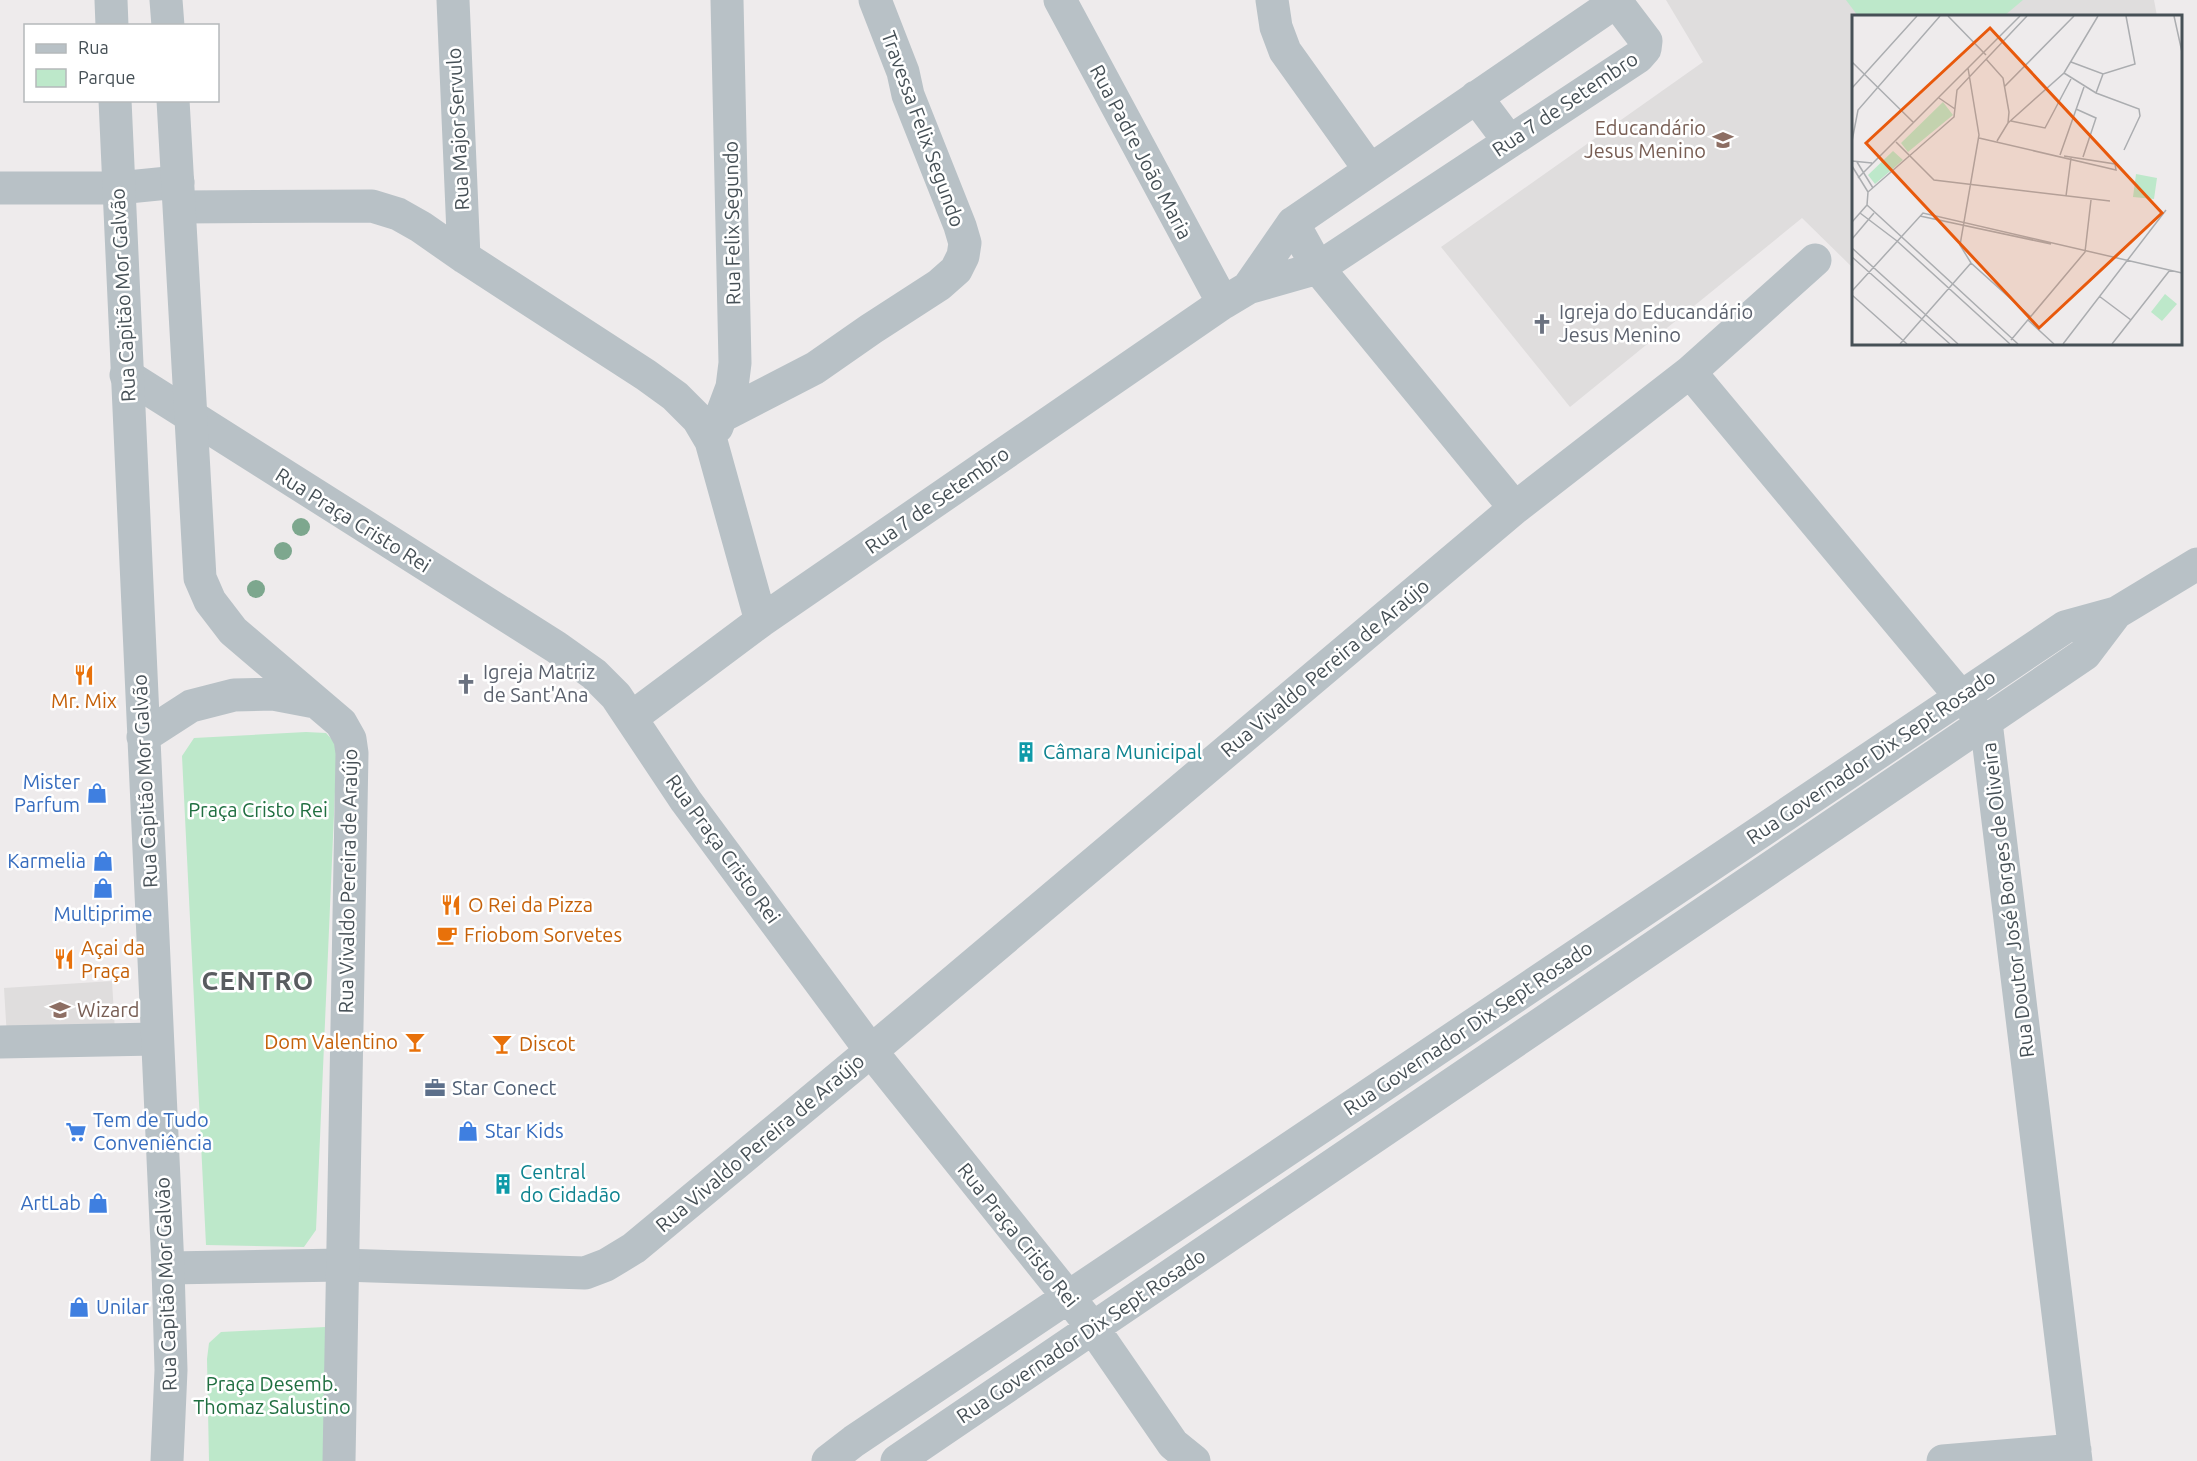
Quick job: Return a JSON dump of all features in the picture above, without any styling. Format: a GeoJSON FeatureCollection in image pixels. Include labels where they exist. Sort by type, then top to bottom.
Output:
{"type":"FeatureCollection","features":[{"type":"Feature","properties":{"kind":"street"},"geometry":{"type":"LineString","coordinates":[[111,0],[112,24]]}},
{"type":"Feature","properties":{"kind":"street"},"geometry":{"type":"LineString","coordinates":[[166,0],[168,24]]}},
{"type":"Feature","properties":{"kind":"street","name":"Rua Major Servulo"},"geometry":{"type":"LineString","coordinates":[[453,0],[464,258]]}},
{"type":"Feature","properties":{"kind":"street","name":"Rua Felix Segundo"},"geometry":{"type":"LineString","coordinates":[[717,429],[732,387],[735,363],[727,0]]}},
{"type":"Feature","properties":{"kind":"street","name":"Travessa Felix Segundo"},"geometry":{"type":"LineString","coordinates":[[717,429],[815,368],[939,285],[956,270],[963,256],[965,243],[960,226],[908,95],[903,72],[875,0]]}},
{"type":"Feature","properties":{"kind":"street","name":"Rua Padre João Maria"},"geometry":{"type":"LineString","coordinates":[[1060,0],[1235,296]]}},
{"type":"Feature","properties":{"kind":"street"},"geometry":{"type":"LineString","coordinates":[[1272,0],[1276,27],[1285,51],[1370,170]]}},
{"type":"Feature","properties":{"kind":"street","name":"Rua 7 de Setembro"},"geometry":{"type":"LineString","coordinates":[[631,718],[761,621],[1235,296],[1318,268],[1638,57],[1645,49],[1646,41],[1621,8],[1614,6],[1607,8],[1293,223],[1235,296]]}},
{"type":"Feature","properties":{"kind":"street"},"geometry":{"type":"LineString","coordinates":[[1476,97],[1509,141]]}},
{"type":"Feature","properties":{"kind":"street","name":"Rua Capitão Mor Galvão"},"geometry":{"type":"LineString","coordinates":[[115,102],[142,737],[168,1268],[171,1370],[167,1461]]}},
{"type":"Feature","properties":{"kind":"street"},"geometry":{"type":"LineString","coordinates":[[173,102],[190,414]]}},
{"type":"Feature","properties":{"kind":"street"},"geometry":{"type":"LineString","coordinates":[[0,188],[118,188],[372,206],[398,214],[421,227],[464,258],[646,375],[675,396],[698,419],[717,429],[761,621]]}},
{"type":"Feature","properties":{"kind":"street"},"geometry":{"type":"LineString","coordinates":[[1293,223],[1318,268],[1515,508]]}},
{"type":"Feature","properties":{"kind":"street","name":"Rua Vivaldo Pereira de Araújo"},"geometry":{"type":"LineString","coordinates":[[190,414],[200,578],[210,602],[233,631],[341,723],[350,739],[352,753],[342,1264],[585,1273],[606,1265],[634,1248],[1515,508],[1690,372],[1815,260]]}},
{"type":"Feature","properties":{"kind":"street","name":"Rua Doutor José Borges de Oliveira"},"geometry":{"type":"LineString","coordinates":[[1690,372],[1961,697],[1986,722],[2075,1455]]}},
{"type":"Feature","properties":{"kind":"street","name":"Rua Praça Cristo Rei"},"geometry":{"type":"LineString","coordinates":[[126,375],[556,647],[594,674],[616,696],[686,801],[871,1051],[1093,1328],[1173,1444],[1194,1461]]}},
{"type":"Feature","properties":{"kind":"street","name":"Rua Governador Dix Sept Rosado"},"geometry":{"type":"LineString","coordinates":[[828,1461],[864,1434],[2065,627],[2116,613],[2197,564]]}},
{"type":"Feature","properties":{"kind":"street","name":"Rua Governador Dix Sept Rosado"},"geometry":{"type":"LineString","coordinates":[[897,1461],[2085,654],[2116,613]]}},
{"type":"Feature","properties":{"kind":"street"},"geometry":{"type":"LineString","coordinates":[[142,737],[191,706],[234,695],[273,694],[315,702]]}},
{"type":"Feature","properties":{"kind":"street"},"geometry":{"type":"LineString","coordinates":[[0,1042],[156,1039]]}},
{"type":"Feature","properties":{"kind":"street"},"geometry":{"type":"LineString","coordinates":[[168,1268],[342,1264],[339,1461]]}},
{"type":"Feature","properties":{"kind":"street"},"geometry":{"type":"LineString","coordinates":[[1943,1461],[2075,1455]]}},
{"type":"Feature","properties":{"kind":"shaded area","name":"Educandário Jesus Menino"},"geometry":{"type":"Polygon","coordinates":[[[1666,0],[2154,0],[2157,15],[1852,15],[1852,267],[1802,218],[1570,407],[1441,247],[1703,62],[1666,0]]]}},
{"type":"Feature","properties":{"kind":"shaded area","name":"Wizard"},"geometry":{"type":"Polygon","coordinates":[[[112,981],[115,1031],[7,1038],[4,988],[112,981]]]}},
{"type":"Feature","properties":{"kind":"green space"},"geometry":{"type":"Polygon","coordinates":[[[1846,0],[2023,0],[2005,15],[1857,15],[1846,0]]]}},
{"type":"Feature","properties":{"kind":"green space","name":"Praça Cristo Rei"},"geometry":{"type":"Polygon","coordinates":[[[326,733],[337,745],[316,1230],[304,1247],[206,1245],[182,756],[194,738],[326,733]]]}},
{"type":"Feature","properties":{"kind":"green space","name":"Praça Desemb. Thomaz Salustino"},"geometry":{"type":"Polygon","coordinates":[[[325,1327],[332,1461],[209,1461],[207,1359],[209,1343],[221,1332],[325,1327]]]}},
{"type":"Feature","properties":{"kind":"place","name":"Educandário Jesus Menino"},"geometry":{"type":"Point","coordinates":[1723,140]}},
{"type":"Feature","properties":{"kind":"place","name":"Igreja do Educandário Jesus Menino"},"geometry":{"type":"Point","coordinates":[1542,324]}},
{"type":"Feature","properties":{"kind":"place","name":"Mr. Mix"},"geometry":{"type":"Point","coordinates":[84,675]}},
{"type":"Feature","properties":{"kind":"place","name":"Igreja Matriz de Sant'Ana"},"geometry":{"type":"Point","coordinates":[466,684]}},
{"type":"Feature","properties":{"kind":"place","name":"Câmara Municipal"},"geometry":{"type":"Point","coordinates":[1026,752]}},
{"type":"Feature","properties":{"kind":"place","name":"Mister Parfum"},"geometry":{"type":"Point","coordinates":[97,793]}},
{"type":"Feature","properties":{"kind":"place","name":"Karmelia"},"geometry":{"type":"Point","coordinates":[103,861]}},
{"type":"Feature","properties":{"kind":"place","name":"Multiprime"},"geometry":{"type":"Point","coordinates":[103,888]}},
{"type":"Feature","properties":{"kind":"place","name":"O Rei da Pizza"},"geometry":{"type":"Point","coordinates":[451,905]}},
{"type":"Feature","properties":{"kind":"place","name":"Friobom Sorvetes"},"geometry":{"type":"Point","coordinates":[447,935]}},
{"type":"Feature","properties":{"kind":"place","name":"Açai da Praça"},"geometry":{"type":"Point","coordinates":[64,959]}},
{"type":"Feature","properties":{"kind":"place","name":"Wizard"},"geometry":{"type":"Point","coordinates":[60,1010]}},
{"type":"Feature","properties":{"kind":"place","name":"Dom Valentino"},"geometry":{"type":"Point","coordinates":[415,1042]}},
{"type":"Feature","properties":{"kind":"place","name":"Discot"},"geometry":{"type":"Point","coordinates":[502,1044]}},
{"type":"Feature","properties":{"kind":"place","name":"Star Conect"},"geometry":{"type":"Point","coordinates":[435,1088]}},
{"type":"Feature","properties":{"kind":"place","name":"Star Kids"},"geometry":{"type":"Point","coordinates":[468,1131]}},
{"type":"Feature","properties":{"kind":"place","name":"Tem de Tudo Conveniência"},"geometry":{"type":"Point","coordinates":[76,1132]}},
{"type":"Feature","properties":{"kind":"place","name":"Central do Cidadão"},"geometry":{"type":"Point","coordinates":[503,1184]}},
{"type":"Feature","properties":{"kind":"place","name":"ArtLab"},"geometry":{"type":"Point","coordinates":[98,1203]}},
{"type":"Feature","properties":{"kind":"place","name":"Unilar"},"geometry":{"type":"Point","coordinates":[79,1307]}},
{"type":"Feature","properties":{"kind":"district","name":"CENTRO"},"geometry":{"type":"Point","coordinates":[258,981]}}]}
